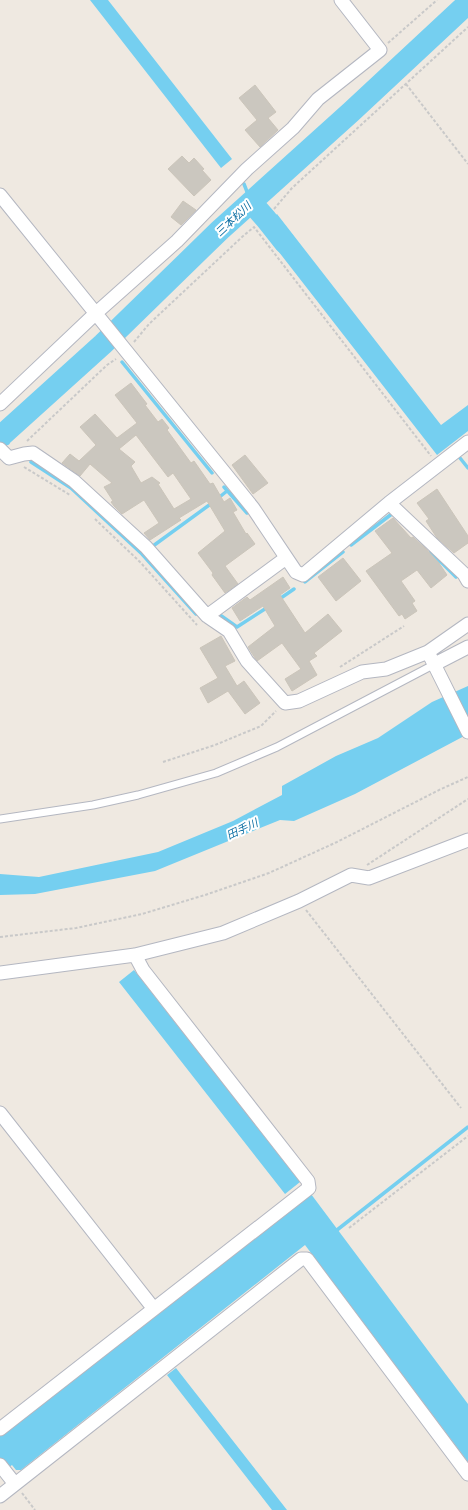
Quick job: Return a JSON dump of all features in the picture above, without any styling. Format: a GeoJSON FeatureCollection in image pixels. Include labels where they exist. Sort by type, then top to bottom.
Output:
{"type":"FeatureCollection","features":[{"type":"Feature","properties":{"kind":"street"},"geometry":{"type":"LineString","coordinates":[[0,404],[177,241],[247,168],[293,128],[318,99],[380,50],[341,0]]}},
{"type":"Feature","properties":{"kind":"street"},"geometry":{"type":"LineString","coordinates":[[0,195],[253,508],[296,572],[303,575],[389,503],[468,442]]}},
{"type":"Feature","properties":{"kind":"street"},"geometry":{"type":"LineString","coordinates":[[0,449],[9,458],[33,453],[74,481],[146,546],[207,616],[229,631],[248,661],[285,702],[299,701],[362,672],[386,669],[428,652],[468,624]]}},
{"type":"Feature","properties":{"kind":"street"},"geometry":{"type":"LineString","coordinates":[[389,503],[464,574],[468,581]]}},
{"type":"Feature","properties":{"kind":"street"},"geometry":{"type":"LineString","coordinates":[[207,616],[286,558]]}},
{"type":"Feature","properties":{"kind":"street"},"geometry":{"type":"LineString","coordinates":[[436,668],[468,647]]}},
{"type":"Feature","properties":{"kind":"street"},"geometry":{"type":"LineString","coordinates":[[428,652],[468,732]]}},
{"type":"Feature","properties":{"kind":"street"},"geometry":{"type":"LineString","coordinates":[[0,973],[135,955],[223,933],[299,902],[351,875],[369,878],[468,840]]}},
{"type":"Feature","properties":{"kind":"street"},"geometry":{"type":"LineString","coordinates":[[0,1429],[309,1188],[308,1181],[143,970],[135,955]]}},
{"type":"Feature","properties":{"kind":"street"},"geometry":{"type":"LineString","coordinates":[[0,1113],[154,1309]]}},
{"type":"Feature","properties":{"kind":"street"},"geometry":{"type":"LineString","coordinates":[[0,1496],[301,1259],[307,1259],[468,1474]]}},
{"type":"Feature","properties":{"kind":"street"},"geometry":{"type":"LineString","coordinates":[[3,1469],[15,1484]]}},
{"type":"Feature","properties":{"kind":"lane"},"geometry":{"type":"LineString","coordinates":[[0,820],[138,796],[216,773],[277,747],[436,668]]}},
{"type":"Feature","properties":{"kind":"path"},"geometry":{"type":"LineString","coordinates":[[380,50],[437,0]]}},
{"type":"Feature","properties":{"kind":"path"},"geometry":{"type":"LineString","coordinates":[[274,209],[292,188],[468,27]]}},
{"type":"Feature","properties":{"kind":"path"},"geometry":{"type":"LineString","coordinates":[[406,84],[468,164]]}},
{"type":"Feature","properties":{"kind":"path"},"geometry":{"type":"LineString","coordinates":[[24,454],[27,439],[254,227],[438,465]]}},
{"type":"Feature","properties":{"kind":"path"},"geometry":{"type":"LineString","coordinates":[[9,458],[70,495]]}},
{"type":"Feature","properties":{"kind":"path"},"geometry":{"type":"LineString","coordinates":[[92,516],[140,562],[196,625],[203,627],[207,616]]}},
{"type":"Feature","properties":{"kind":"path"},"geometry":{"type":"LineString","coordinates":[[0,938],[76,928],[135,916],[205,895],[269,873],[337,842],[441,789],[468,777]]}},
{"type":"Feature","properties":{"kind":"path"},"geometry":{"type":"LineString","coordinates":[[351,875],[468,799]]}},
{"type":"Feature","properties":{"kind":"path"},"geometry":{"type":"LineString","coordinates":[[299,902],[461,1108]]}},
{"type":"Feature","properties":{"kind":"path"},"geometry":{"type":"LineString","coordinates":[[349,1228],[468,1136]]}},
{"type":"Feature","properties":{"kind":"path"},"geometry":{"type":"LineString","coordinates":[[15,1484],[35,1510]]}},
{"type":"Feature","properties":{"kind":"water"},"geometry":{"type":"Polygon","coordinates":[[[90,0],[108,0],[232,159],[221,168],[90,0]]]}},
{"type":"Feature","properties":{"kind":"water"},"geometry":{"type":"Polygon","coordinates":[[[277,214],[441,425],[468,405],[468,431],[437,455],[261,229],[265,225],[263,223],[270,215],[273,218],[277,214]]]}},
{"type":"Feature","properties":{"kind":"water","name":"田手川"},"geometry":{"type":"Polygon","coordinates":[[[468,686],[468,734],[355,794],[294,821],[280,820],[155,871],[35,894],[0,895],[0,874],[39,877],[158,852],[233,821],[282,795],[282,786],[336,756],[378,738],[432,702],[468,686]]]}},
{"type":"Feature","properties":{"kind":"water"},"geometry":{"type":"Polygon","coordinates":[[[134,970],[300,1182],[285,1194],[119,982],[134,970]]]}},
{"type":"Feature","properties":{"kind":"water"},"geometry":{"type":"Polygon","coordinates":[[[311,1194],[468,1404],[468,1462],[305,1245],[21,1470],[16,1470],[12,1465],[0,1474],[0,1436],[311,1194]]]}},
{"type":"Feature","properties":{"kind":"water"},"geometry":{"type":"Polygon","coordinates":[[[176,1368],[287,1510],[272,1510],[167,1375],[176,1368]]]}},
{"type":"Feature","properties":{"kind":"building"},"geometry":{"type":"Polygon","coordinates":[[[255,85],[276,112],[268,118],[278,130],[260,147],[245,130],[257,120],[239,98],[255,85]]]}},
{"type":"Feature","properties":{"kind":"building"},"geometry":{"type":"Polygon","coordinates":[[[182,156],[189,163],[194,158],[211,180],[194,196],[168,169],[182,156]]]}},
{"type":"Feature","properties":{"kind":"building"},"geometry":{"type":"Polygon","coordinates":[[[183,201],[196,210],[181,225],[171,217],[183,201]]]}},
{"type":"Feature","properties":{"kind":"building"},"geometry":{"type":"Polygon","coordinates":[[[131,383],[147,404],[145,405],[158,422],[162,419],[169,428],[167,430],[191,463],[194,461],[210,484],[213,483],[224,502],[230,498],[237,510],[233,512],[246,534],[247,533],[255,544],[225,566],[238,584],[225,593],[212,575],[213,573],[198,553],[225,531],[207,501],[179,518],[181,520],[150,540],[144,533],[159,523],[144,500],[122,514],[111,502],[113,501],[104,487],[112,483],[90,464],[80,476],[62,463],[70,454],[79,461],[96,445],[80,427],[95,414],[117,438],[137,423],[115,395],[131,383]],[[136,435],[119,449],[135,462],[131,466],[141,483],[152,477],[160,483],[158,484],[174,509],[191,499],[173,473],[168,477],[136,435]]]}},
{"type":"Feature","properties":{"kind":"building"},"geometry":{"type":"Polygon","coordinates":[[[245,455],[268,483],[253,494],[232,465],[245,455]]]}},
{"type":"Feature","properties":{"kind":"building"},"geometry":{"type":"Polygon","coordinates":[[[437,489],[468,536],[468,543],[454,553],[437,538],[426,521],[429,519],[417,503],[437,489]]]}},
{"type":"Feature","properties":{"kind":"building"},"geometry":{"type":"Polygon","coordinates":[[[393,518],[411,538],[413,537],[425,548],[439,563],[447,575],[431,588],[417,570],[401,581],[415,601],[412,603],[417,611],[405,619],[402,614],[399,616],[366,571],[392,553],[375,531],[393,518]]]}},
{"type":"Feature","properties":{"kind":"building"},"geometry":{"type":"Polygon","coordinates":[[[343,558],[361,581],[336,601],[318,577],[343,558]]]}},
{"type":"Feature","properties":{"kind":"building"},"geometry":{"type":"Polygon","coordinates":[[[283,577],[290,588],[280,595],[305,633],[328,614],[342,631],[314,653],[317,656],[309,661],[317,675],[292,691],[285,679],[301,669],[282,643],[257,661],[248,647],[275,626],[263,606],[240,621],[232,608],[247,597],[250,600],[283,577]]]}},
{"type":"Feature","properties":{"kind":"building"},"geometry":{"type":"Polygon","coordinates":[[[221,636],[235,661],[225,666],[237,686],[244,681],[260,703],[245,714],[228,691],[208,703],[200,688],[218,678],[200,648],[221,636]]]}},
{"type":"Feature","properties":{"kind":"waterway","name":"三本松川"},"geometry":{"type":"LineString","coordinates":[[0,437],[103,344],[220,230],[351,112],[468,3]]}},
{"type":"Feature","properties":{"kind":"waterway"},"geometry":{"type":"LineString","coordinates":[[244,184],[251,202]]}},
{"type":"Feature","properties":{"kind":"waterway"},"geometry":{"type":"LineString","coordinates":[[251,202],[285,243]]}},
{"type":"Feature","properties":{"kind":"waterway"},"geometry":{"type":"LineString","coordinates":[[103,344],[109,350]]}},
{"type":"Feature","properties":{"kind":"waterway"},"geometry":{"type":"LineString","coordinates":[[122,362],[212,473]]}},
{"type":"Feature","properties":{"kind":"waterway"},"geometry":{"type":"LineString","coordinates":[[1,437],[8,443]]}},
{"type":"Feature","properties":{"kind":"waterway"},"geometry":{"type":"LineString","coordinates":[[460,458],[468,468]]}},
{"type":"Feature","properties":{"kind":"waterway"},"geometry":{"type":"LineString","coordinates":[[31,462],[71,488],[142,554],[196,614]]}},
{"type":"Feature","properties":{"kind":"waterway"},"geometry":{"type":"LineString","coordinates":[[224,487],[247,513]]}},
{"type":"Feature","properties":{"kind":"waterway"},"geometry":{"type":"LineString","coordinates":[[217,499],[227,491]]}},
{"type":"Feature","properties":{"kind":"waterway"},"geometry":{"type":"LineString","coordinates":[[153,546],[212,503]]}},
{"type":"Feature","properties":{"kind":"waterway"},"geometry":{"type":"LineString","coordinates":[[351,545],[393,513]]}},
{"type":"Feature","properties":{"kind":"waterway"},"geometry":{"type":"LineString","coordinates":[[305,582],[343,552]]}},
{"type":"Feature","properties":{"kind":"waterway"},"geometry":{"type":"LineString","coordinates":[[431,552],[456,577]]}},
{"type":"Feature","properties":{"kind":"waterway"},"geometry":{"type":"LineString","coordinates":[[278,600],[294,589]]}},
{"type":"Feature","properties":{"kind":"waterway"},"geometry":{"type":"LineString","coordinates":[[220,615],[237,627],[268,607]]}},
{"type":"Feature","properties":{"kind":"waterway"},"geometry":{"type":"LineString","coordinates":[[337,1230],[468,1127]]}}]}
